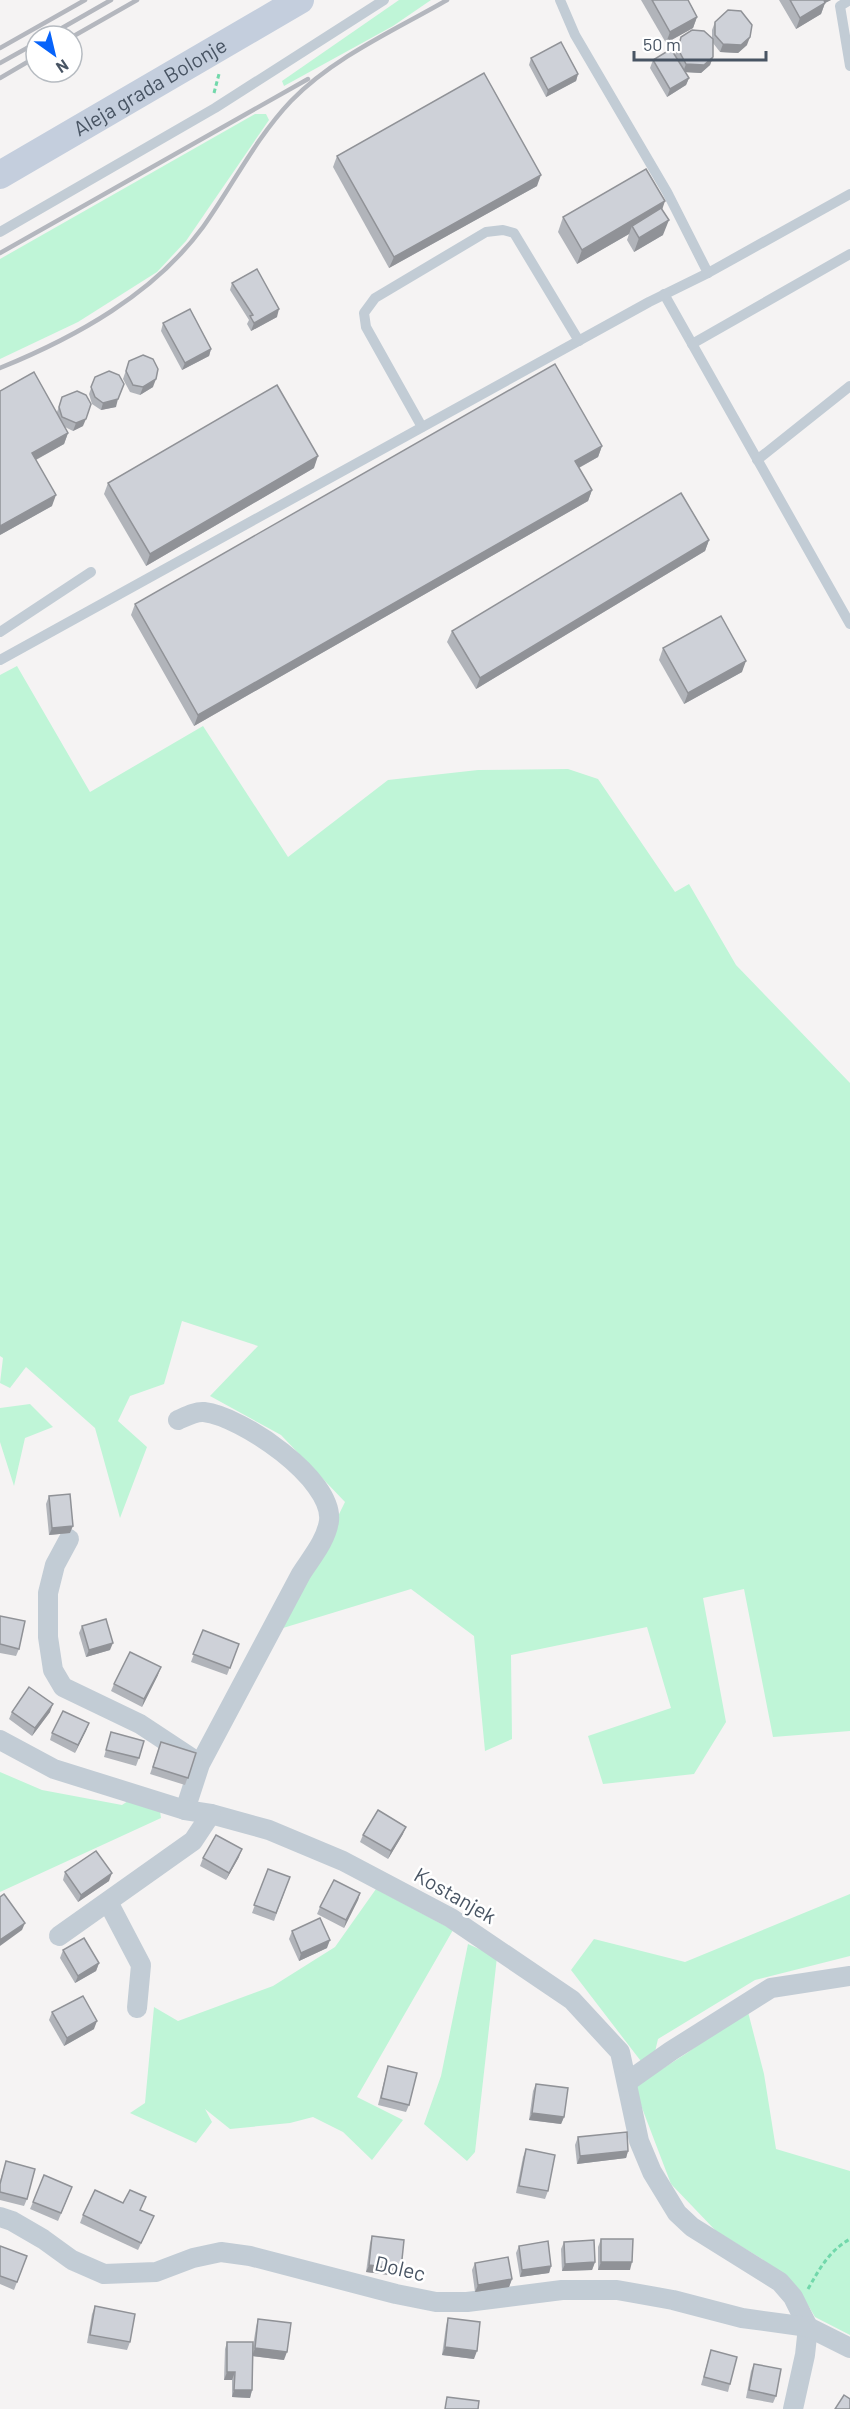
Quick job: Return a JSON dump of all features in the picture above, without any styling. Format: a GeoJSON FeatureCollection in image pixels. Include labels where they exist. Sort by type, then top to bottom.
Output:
{"type":"FeatureCollection","features":[{"type":"Feature","properties":{"kind":"main road","name":"Aleja grada Bolonje"},"geometry":{"type":"LineString","coordinates":[[0,175],[300,0]]}},
{"type":"Feature","properties":{"kind":"street"},"geometry":{"type":"LineString","coordinates":[[178,1420],[202,1412],[231,1421],[279,1448],[312,1483],[326,1506],[329,1521],[321,1544],[301,1574],[200,1764],[185,1810]]}},
{"type":"Feature","properties":{"kind":"street"},"geometry":{"type":"LineString","coordinates":[[69,1539],[55,1565],[48,1593],[48,1637],[53,1670],[63,1687],[90,1702],[140,1724],[200,1764]]}},
{"type":"Feature","properties":{"kind":"street","name":"Kostanjek"},"geometry":{"type":"LineString","coordinates":[[0,1740],[54,1769],[185,1810],[211,1814],[269,1830],[343,1861],[451,1918],[572,2000],[621,2052],[639,2141],[652,2172],[677,2213],[692,2227],[780,2282],[793,2297],[804,2319]]}},
{"type":"Feature","properties":{"kind":"street"},"geometry":{"type":"LineString","coordinates":[[59,1936],[193,1841],[211,1814]]}},
{"type":"Feature","properties":{"kind":"street"},"geometry":{"type":"LineString","coordinates":[[108,1902],[141,1965],[137,2008]]}},
{"type":"Feature","properties":{"kind":"street"},"geometry":{"type":"LineString","coordinates":[[627,2082],[671,2050],[771,1988],[850,1976]]}},
{"type":"Feature","properties":{"kind":"street","name":"Dolec"},"geometry":{"type":"LineString","coordinates":[[0,2217],[12,2221],[43,2239],[72,2260],[104,2274],[132,2275],[156,2272],[193,2258],[221,2252],[250,2256],[396,2294],[436,2302],[467,2302],[562,2290],[617,2290],[673,2300],[742,2318],[804,2319],[850,2348]]}},
{"type":"Feature","properties":{"kind":"street"},"geometry":{"type":"LineString","coordinates":[[794,2409],[804,2319]]}},
{"type":"Feature","properties":{"kind":"lane"},"geometry":{"type":"LineString","coordinates":[[0,232],[215,108],[384,0]]}},
{"type":"Feature","properties":{"kind":"lane"},"geometry":{"type":"LineString","coordinates":[[560,0],[575,35],[667,192],[708,273]]}},
{"type":"Feature","properties":{"kind":"lane"},"geometry":{"type":"LineString","coordinates":[[850,0],[840,6],[850,66]]}},
{"type":"Feature","properties":{"kind":"lane"},"geometry":{"type":"LineString","coordinates":[[0,660],[579,340],[708,273],[850,194]]}},
{"type":"Feature","properties":{"kind":"lane"},"geometry":{"type":"LineString","coordinates":[[422,427],[366,327],[364,313],[375,298],[486,232],[503,230],[514,233],[579,340]]}},
{"type":"Feature","properties":{"kind":"lane"},"geometry":{"type":"LineString","coordinates":[[692,344],[850,254]]}},
{"type":"Feature","properties":{"kind":"lane"},"geometry":{"type":"LineString","coordinates":[[664,294],[850,624]]}},
{"type":"Feature","properties":{"kind":"lane"},"geometry":{"type":"LineString","coordinates":[[757,460],[850,386]]}},
{"type":"Feature","properties":{"kind":"lane"},"geometry":{"type":"LineString","coordinates":[[0,632],[91,572]]}},
{"type":"Feature","properties":{"kind":"path"},"geometry":{"type":"LineString","coordinates":[[215,108],[214,87],[220,69]]}},
{"type":"Feature","properties":{"kind":"path"},"geometry":{"type":"LineString","coordinates":[[804,2319],[821,2265],[836,2247],[850,2238]]}},
{"type":"Feature","properties":{"kind":"green space"},"geometry":{"type":"Polygon","coordinates":[[[399,0],[431,0],[393,26],[284,86],[282,81],[399,0]]]}},
{"type":"Feature","properties":{"kind":"green space"},"geometry":{"type":"Polygon","coordinates":[[[255,114],[266,114],[269,120],[186,241],[157,272],[78,322],[0,359],[0,259],[255,114]]]}},
{"type":"Feature","properties":{"kind":"green space"},"geometry":{"type":"Polygon","coordinates":[[[17,666],[90,792],[203,726],[288,857],[388,780],[478,770],[568,769],[598,779],[675,892],[689,884],[736,965],[850,1083],[850,1731],[773,1737],[744,1589],[703,1598],[726,1722],[694,1774],[603,1784],[588,1736],[671,1708],[647,1627],[511,1655],[512,1739],[485,1751],[474,1636],[411,1589],[283,1628],[345,1502],[281,1435],[210,1396],[258,1346],[182,1321],[164,1384],[130,1396],[118,1421],[147,1447],[120,1518],[95,1428],[26,1367],[10,1388],[0,1383],[3,1358],[0,1356],[0,675],[17,666]]]}},
{"type":"Feature","properties":{"kind":"green space"},"geometry":{"type":"Polygon","coordinates":[[[30,1404],[53,1427],[25,1438],[14,1486],[0,1442],[0,1408],[30,1404]]]}},
{"type":"Feature","properties":{"kind":"green space"},"geometry":{"type":"Polygon","coordinates":[[[0,1772],[42,1790],[122,1805],[128,1801],[160,1811],[161,1818],[0,1892],[0,1772]]]}},
{"type":"Feature","properties":{"kind":"green space"},"geometry":{"type":"Polygon","coordinates":[[[376,1889],[453,1930],[357,2097],[403,2120],[372,2160],[343,2132],[313,2117],[290,2123],[230,2129],[205,2109],[212,2122],[196,2143],[130,2113],[145,2103],[154,2007],[178,2021],[273,1986],[335,1947],[376,1889]]]}},
{"type":"Feature","properties":{"kind":"green space"},"geometry":{"type":"Polygon","coordinates":[[[850,1894],[850,1956],[755,1980],[658,2039],[650,2073],[571,1970],[594,1939],[685,1962],[850,1894]]]}},
{"type":"Feature","properties":{"kind":"green space"},"geometry":{"type":"Polygon","coordinates":[[[468,1944],[497,1957],[475,2152],[467,2161],[424,2124],[441,2076],[468,1944]]]}},
{"type":"Feature","properties":{"kind":"green space"},"geometry":{"type":"Polygon","coordinates":[[[747,2008],[764,2074],[776,2149],[850,2171],[850,2335],[815,2317],[798,2288],[762,2259],[716,2231],[671,2184],[634,2087],[687,2053],[747,2008]]]}},
{"type":"Feature","properties":{"kind":"building"},"geometry":{"type":"Polygon","coordinates":[[[652,0],[688,0],[697,17],[670,32],[652,0]]]}},
{"type":"Feature","properties":{"kind":"building"},"geometry":{"type":"Polygon","coordinates":[[[790,0],[824,0],[825,3],[800,18],[790,0]]]}},
{"type":"Feature","properties":{"kind":"building"},"geometry":{"type":"Polygon","coordinates":[[[728,10],[741,11],[752,25],[750,37],[741,45],[723,44],[715,35],[715,22],[728,10]]]}},
{"type":"Feature","properties":{"kind":"building"},"geometry":{"type":"Polygon","coordinates":[[[692,30],[704,31],[713,39],[713,57],[704,65],[686,64],[678,49],[681,37],[692,30]]]}},
{"type":"Feature","properties":{"kind":"building"},"geometry":{"type":"Polygon","coordinates":[[[561,42],[578,74],[548,90],[531,58],[561,42]]]}},
{"type":"Feature","properties":{"kind":"building"},"geometry":{"type":"Polygon","coordinates":[[[671,49],[689,78],[670,89],[653,60],[671,49]]]}},
{"type":"Feature","properties":{"kind":"building"},"geometry":{"type":"Polygon","coordinates":[[[484,73],[541,175],[394,257],[337,156],[484,73]]]}},
{"type":"Feature","properties":{"kind":"building"},"geometry":{"type":"Polygon","coordinates":[[[646,169],[665,201],[582,250],[563,217],[646,169]]]}},
{"type":"Feature","properties":{"kind":"building"},"geometry":{"type":"Polygon","coordinates":[[[661,208],[669,220],[639,238],[632,226],[661,208]]]}},
{"type":"Feature","properties":{"kind":"building"},"geometry":{"type":"Polygon","coordinates":[[[257,269],[279,309],[254,323],[250,316],[253,315],[232,283],[257,269]]]}},
{"type":"Feature","properties":{"kind":"building"},"geometry":{"type":"Polygon","coordinates":[[[190,309],[211,349],[185,363],[163,323],[190,309]]]}},
{"type":"Feature","properties":{"kind":"building"},"geometry":{"type":"Polygon","coordinates":[[[143,355],[153,359],[158,369],[156,379],[143,387],[133,385],[126,371],[129,361],[143,355]]]}},
{"type":"Feature","properties":{"kind":"building"},"geometry":{"type":"Polygon","coordinates":[[[555,364],[602,446],[575,461],[592,490],[198,715],[135,604],[555,364]]]}},
{"type":"Feature","properties":{"kind":"building"},"geometry":{"type":"Polygon","coordinates":[[[109,371],[119,375],[124,384],[118,399],[103,403],[95,397],[91,387],[95,377],[109,371]]]}},
{"type":"Feature","properties":{"kind":"building"},"geometry":{"type":"Polygon","coordinates":[[[34,372],[68,433],[32,453],[56,495],[0,526],[0,391],[34,372]]]}},
{"type":"Feature","properties":{"kind":"building"},"geometry":{"type":"Polygon","coordinates":[[[277,385],[318,456],[150,554],[108,483],[277,385]]]}},
{"type":"Feature","properties":{"kind":"building"},"geometry":{"type":"Polygon","coordinates":[[[77,391],[86,395],[91,404],[86,419],[76,423],[62,417],[59,407],[62,397],[77,391]]]}},
{"type":"Feature","properties":{"kind":"building"},"geometry":{"type":"Polygon","coordinates":[[[681,493],[709,540],[480,678],[452,631],[681,493]]]}},
{"type":"Feature","properties":{"kind":"building"},"geometry":{"type":"Polygon","coordinates":[[[721,616],[746,661],[688,693],[663,648],[721,616]]]}},
{"type":"Feature","properties":{"kind":"building"},"geometry":{"type":"Polygon","coordinates":[[[70,1494],[73,1526],[52,1528],[49,1496],[70,1494]]]}},
{"type":"Feature","properties":{"kind":"building"},"geometry":{"type":"Polygon","coordinates":[[[0,1616],[25,1621],[19,1649],[0,1644],[0,1616]]]}},
{"type":"Feature","properties":{"kind":"building"},"geometry":{"type":"Polygon","coordinates":[[[106,1619],[113,1643],[89,1650],[82,1626],[106,1619]]]}},
{"type":"Feature","properties":{"kind":"building"},"geometry":{"type":"Polygon","coordinates":[[[203,1630],[239,1644],[230,1668],[193,1654],[203,1630]]]}},
{"type":"Feature","properties":{"kind":"building"},"geometry":{"type":"Polygon","coordinates":[[[130,1652],[161,1667],[144,1699],[114,1684],[130,1652]]]}},
{"type":"Feature","properties":{"kind":"building"},"geometry":{"type":"Polygon","coordinates":[[[29,1687],[53,1704],[35,1728],[12,1712],[29,1687]]]}},
{"type":"Feature","properties":{"kind":"building"},"geometry":{"type":"Polygon","coordinates":[[[63,1711],[89,1723],[78,1745],[52,1733],[63,1711]]]}},
{"type":"Feature","properties":{"kind":"building"},"geometry":{"type":"Polygon","coordinates":[[[111,1732],[144,1741],[139,1758],[106,1750],[111,1732]]]}},
{"type":"Feature","properties":{"kind":"building"},"geometry":{"type":"Polygon","coordinates":[[[161,1742],[196,1753],[188,1778],[153,1767],[161,1742]]]}},
{"type":"Feature","properties":{"kind":"building"},"geometry":{"type":"Polygon","coordinates":[[[378,1810],[406,1827],[391,1851],[363,1835],[378,1810]]]}},
{"type":"Feature","properties":{"kind":"building"},"geometry":{"type":"Polygon","coordinates":[[[216,1835],[242,1849],[229,1873],[203,1858],[216,1835]]]}},
{"type":"Feature","properties":{"kind":"building"},"geometry":{"type":"Polygon","coordinates":[[[96,1851],[112,1873],[81,1895],[65,1872],[96,1851]]]}},
{"type":"Feature","properties":{"kind":"building"},"geometry":{"type":"Polygon","coordinates":[[[268,1869],[290,1877],[276,1913],[254,1905],[268,1869]]]}},
{"type":"Feature","properties":{"kind":"building"},"geometry":{"type":"Polygon","coordinates":[[[334,1880],[360,1893],[346,1920],[320,1907],[334,1880]]]}},
{"type":"Feature","properties":{"kind":"building"},"geometry":{"type":"Polygon","coordinates":[[[4,1894],[25,1923],[0,1940],[0,1897],[4,1894]]]}},
{"type":"Feature","properties":{"kind":"building"},"geometry":{"type":"Polygon","coordinates":[[[320,1918],[330,1940],[301,1953],[292,1931],[320,1918]]]}},
{"type":"Feature","properties":{"kind":"building"},"geometry":{"type":"Polygon","coordinates":[[[84,1938],[99,1963],[78,1976],[63,1950],[84,1938]]]}},
{"type":"Feature","properties":{"kind":"building"},"geometry":{"type":"Polygon","coordinates":[[[83,1996],[97,2021],[67,2038],[52,2012],[83,1996]]]}},
{"type":"Feature","properties":{"kind":"building"},"geometry":{"type":"Polygon","coordinates":[[[388,2066],[417,2073],[409,2105],[381,2098],[388,2066]]]}},
{"type":"Feature","properties":{"kind":"building"},"geometry":{"type":"Polygon","coordinates":[[[536,2084],[568,2088],[564,2117],[532,2113],[536,2084]]]}},
{"type":"Feature","properties":{"kind":"building"},"geometry":{"type":"Polygon","coordinates":[[[627,2132],[628,2151],[580,2156],[578,2137],[627,2132]]]}},
{"type":"Feature","properties":{"kind":"building"},"geometry":{"type":"Polygon","coordinates":[[[526,2149],[555,2155],[548,2191],[519,2186],[526,2149]]]}},
{"type":"Feature","properties":{"kind":"building"},"geometry":{"type":"Polygon","coordinates":[[[6,2161],[35,2169],[27,2199],[0,2192],[6,2161]]]}},
{"type":"Feature","properties":{"kind":"building"},"geometry":{"type":"Polygon","coordinates":[[[44,2175],[72,2187],[61,2213],[33,2202],[44,2175]]]}},
{"type":"Feature","properties":{"kind":"building"},"geometry":{"type":"Polygon","coordinates":[[[95,2190],[123,2203],[130,2190],[146,2197],[140,2210],[154,2216],[141,2243],[83,2215],[95,2190]]]}},
{"type":"Feature","properties":{"kind":"building"},"geometry":{"type":"Polygon","coordinates":[[[372,2236],[404,2240],[401,2269],[369,2265],[372,2236]]]}},
{"type":"Feature","properties":{"kind":"building"},"geometry":{"type":"Polygon","coordinates":[[[601,2239],[633,2239],[632,2262],[601,2262],[601,2239]]]}},
{"type":"Feature","properties":{"kind":"building"},"geometry":{"type":"Polygon","coordinates":[[[594,2240],[595,2262],[565,2264],[564,2242],[594,2240]]]}},
{"type":"Feature","properties":{"kind":"building"},"geometry":{"type":"Polygon","coordinates":[[[548,2241],[551,2266],[522,2270],[519,2246],[548,2241]]]}},
{"type":"Feature","properties":{"kind":"building"},"geometry":{"type":"Polygon","coordinates":[[[0,2246],[27,2256],[17,2282],[0,2276],[0,2246]]]}},
{"type":"Feature","properties":{"kind":"building"},"geometry":{"type":"Polygon","coordinates":[[[508,2257],[512,2279],[478,2285],[475,2263],[508,2257]]]}},
{"type":"Feature","properties":{"kind":"building"},"geometry":{"type":"Polygon","coordinates":[[[95,2306],[135,2314],[130,2342],[90,2335],[95,2306]]]}},
{"type":"Feature","properties":{"kind":"building"},"geometry":{"type":"Polygon","coordinates":[[[448,2318],[480,2322],[477,2351],[445,2347],[448,2318]]]}},
{"type":"Feature","properties":{"kind":"building"},"geometry":{"type":"Polygon","coordinates":[[[258,2319],[291,2323],[287,2352],[255,2348],[258,2319]]]}},
{"type":"Feature","properties":{"kind":"building"},"geometry":{"type":"Polygon","coordinates":[[[227,2342],[253,2342],[252,2390],[234,2390],[235,2372],[227,2372],[227,2342]]]}},
{"type":"Feature","properties":{"kind":"building"},"geometry":{"type":"Polygon","coordinates":[[[711,2350],[737,2357],[730,2384],[704,2377],[711,2350]]]}},
{"type":"Feature","properties":{"kind":"building"},"geometry":{"type":"Polygon","coordinates":[[[754,2364],[781,2369],[776,2396],[749,2390],[754,2364]]]}},
{"type":"Feature","properties":{"kind":"building"},"geometry":{"type":"Polygon","coordinates":[[[844,2395],[850,2399],[850,2409],[835,2409],[844,2395]]]}},
{"type":"Feature","properties":{"kind":"building"},"geometry":{"type":"Polygon","coordinates":[[[447,2397],[479,2401],[478,2409],[445,2409],[447,2397]]]}},
{"type":"Feature","properties":{"kind":"railway"},"geometry":{"type":"LineString","coordinates":[[0,48],[85,0]]}},
{"type":"Feature","properties":{"kind":"railway"},"geometry":{"type":"LineString","coordinates":[[69,24],[111,0]]}},
{"type":"Feature","properties":{"kind":"railway"},"geometry":{"type":"LineString","coordinates":[[84,30],[137,0]]}},
{"type":"Feature","properties":{"kind":"railway"},"geometry":{"type":"LineString","coordinates":[[0,368],[85,327],[137,293],[161,273],[203,227],[255,146],[291,101],[308,85],[346,58],[447,0]]}},
{"type":"Feature","properties":{"kind":"railway"},"geometry":{"type":"LineString","coordinates":[[0,63],[24,50]]}},
{"type":"Feature","properties":{"kind":"railway"},"geometry":{"type":"LineString","coordinates":[[0,78],[24,64]]}},
{"type":"Feature","properties":{"kind":"railway"},"geometry":{"type":"LineString","coordinates":[[0,253],[308,79]]}}]}
